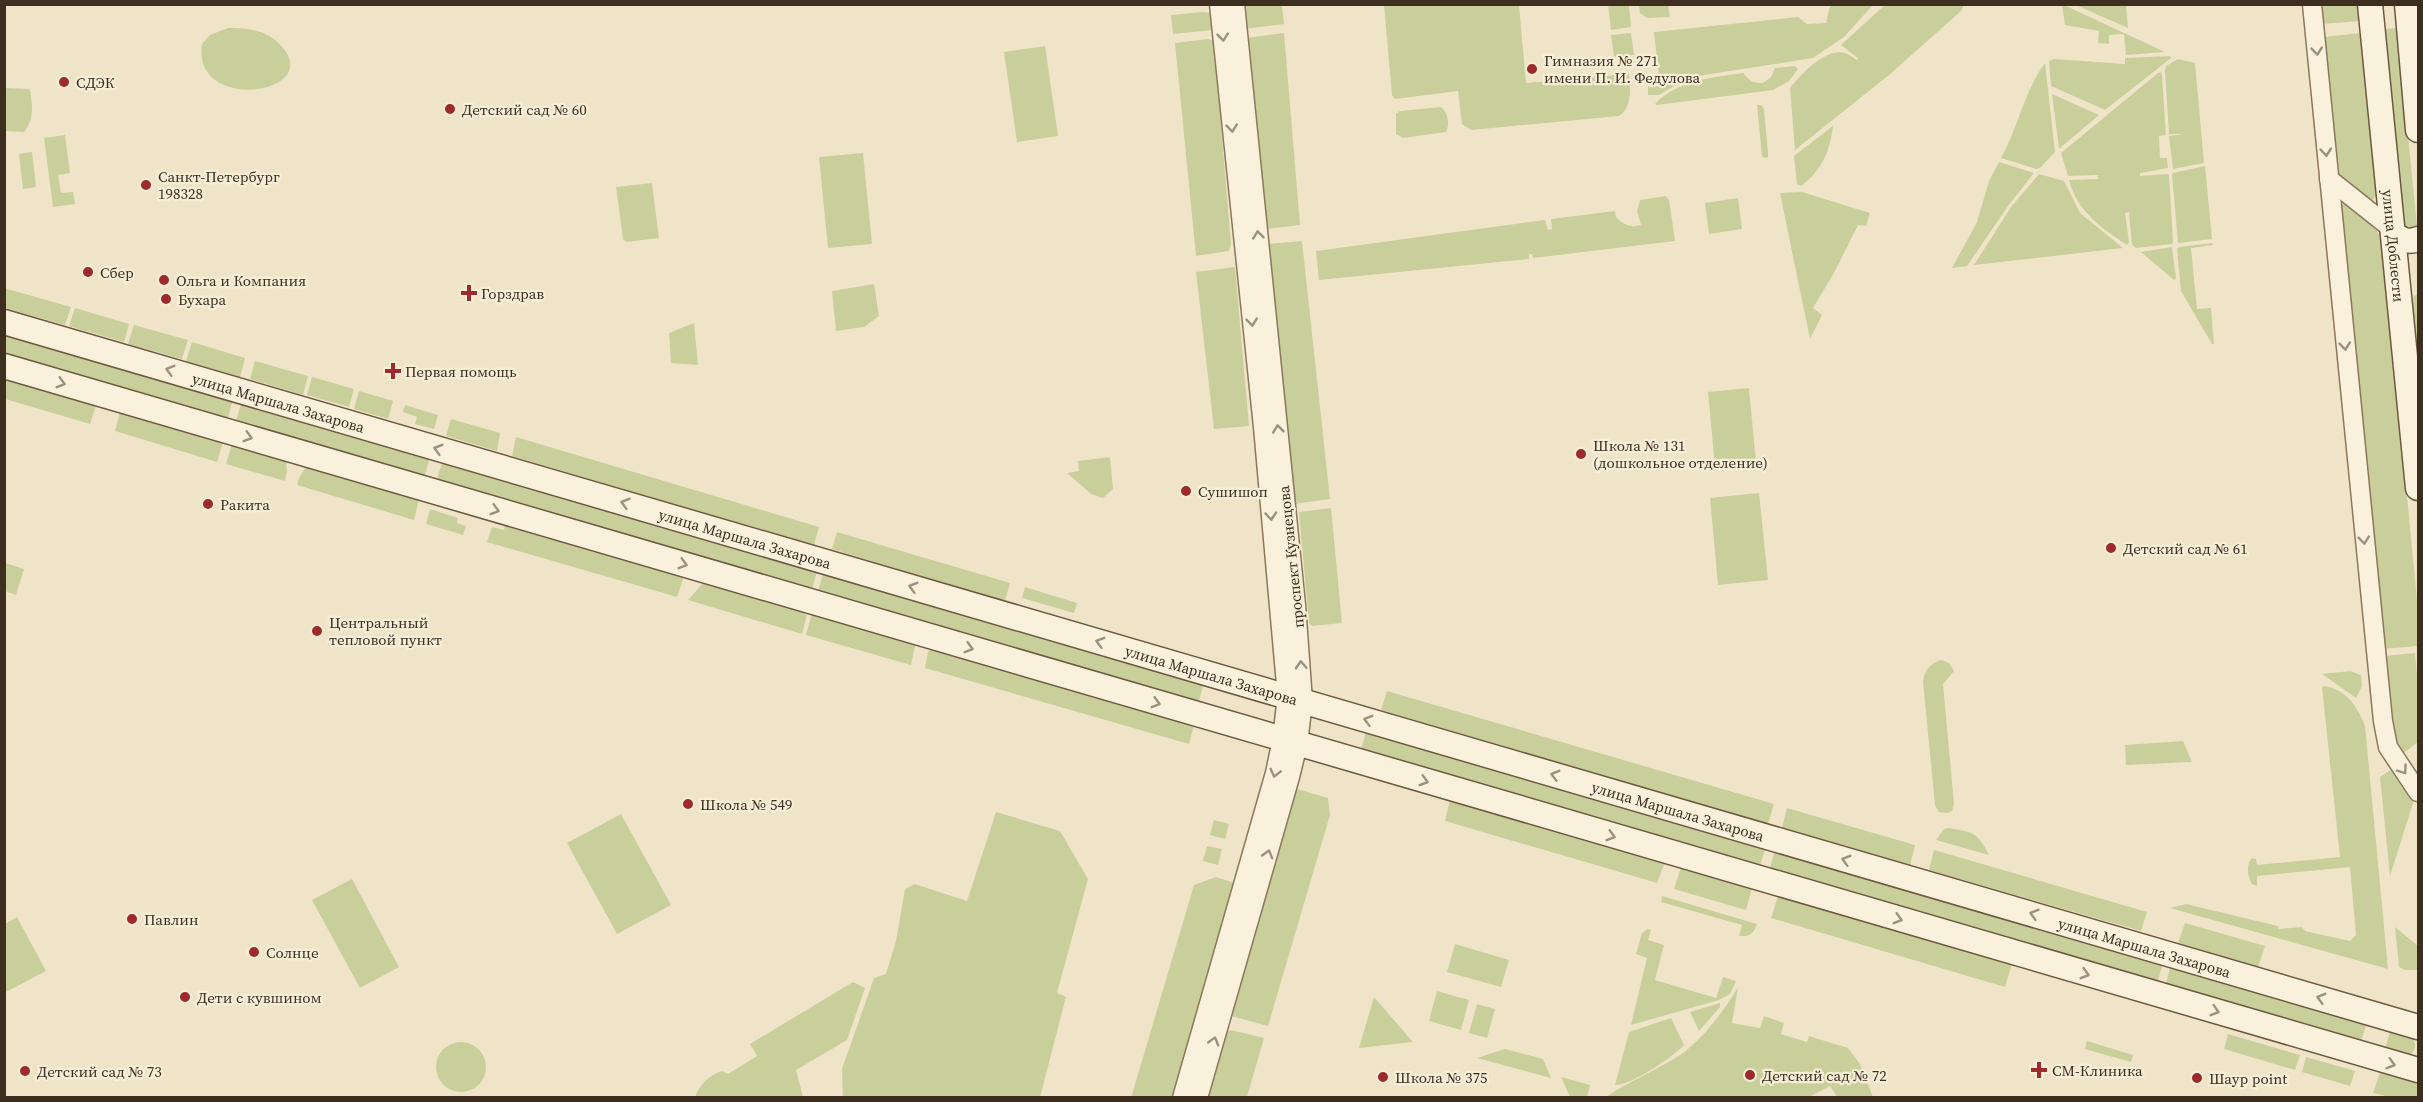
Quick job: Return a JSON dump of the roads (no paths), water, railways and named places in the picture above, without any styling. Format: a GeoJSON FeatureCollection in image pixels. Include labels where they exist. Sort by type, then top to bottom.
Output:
{"type":"FeatureCollection","features":[{"type":"Feature","properties":{"kind":"street","name":"проспект Кузнецова"},"geometry":{"type":"LineString","coordinates":[[1219,4],[1263,427],[1295,699]]}},
{"type":"Feature","properties":{"kind":"street","name":"проспект Кузнецова"},"geometry":{"type":"LineString","coordinates":[[1198,1098],[1290,742],[1295,699],[1296,605],[1235,4]]}},
{"type":"Feature","properties":{"kind":"street"},"geometry":{"type":"LineString","coordinates":[[2312,4],[2384,734],[2393,754],[2418,792]]}},
{"type":"Feature","properties":{"kind":"street","name":"улица Доблести"},"geometry":{"type":"LineString","coordinates":[[2370,4],[2392,231],[2409,292],[2418,488]]}},
{"type":"Feature","properties":{"kind":"street"},"geometry":{"type":"LineString","coordinates":[[2407,4],[2418,130]]}},
{"type":"Feature","properties":{"kind":"street"},"geometry":{"type":"LineString","coordinates":[[2329,179],[2399,239],[2408,241],[2418,238]]}},
{"type":"Feature","properties":{"kind":"street","name":"улица Маршала Захарова"},"geometry":{"type":"LineString","coordinates":[[4,322],[2418,1027]]}},
{"type":"Feature","properties":{"kind":"street"},"geometry":{"type":"LineString","coordinates":[[4,366],[2418,1070]]}},
{"type":"Feature","properties":{"kind":"street","name":"проспект Кузнецова"},"geometry":{"type":"LineString","coordinates":[[1182,1098],[1275,773],[1290,742]]}},
{"type":"Feature","properties":{"kind":"place","name":"Гимназия № 271 имени П. И. Федулова"},"geometry":{"type":"Point","coordinates":[1532,69]}},
{"type":"Feature","properties":{"kind":"place","name":"СДЭК"},"geometry":{"type":"Point","coordinates":[64,82]}},
{"type":"Feature","properties":{"kind":"place","name":"Детский сад № 60"},"geometry":{"type":"Point","coordinates":[450,109]}},
{"type":"Feature","properties":{"kind":"place","name":"Санкт-Петербург 198328"},"geometry":{"type":"Point","coordinates":[146,185]}},
{"type":"Feature","properties":{"kind":"place","name":"Сбер"},"geometry":{"type":"Point","coordinates":[88,272]}},
{"type":"Feature","properties":{"kind":"place","name":"Ольга и Компания"},"geometry":{"type":"Point","coordinates":[164,280]}},
{"type":"Feature","properties":{"kind":"place","name":"Горздрав"},"geometry":{"type":"Point","coordinates":[469,293]}},
{"type":"Feature","properties":{"kind":"place","name":"Бухара"},"geometry":{"type":"Point","coordinates":[166,299]}},
{"type":"Feature","properties":{"kind":"place","name":"Первая помощь"},"geometry":{"type":"Point","coordinates":[393,371]}},
{"type":"Feature","properties":{"kind":"place","name":"Школа № 131 (дошкольное отделение)"},"geometry":{"type":"Point","coordinates":[1581,454]}},
{"type":"Feature","properties":{"kind":"place","name":"Сушишоп"},"geometry":{"type":"Point","coordinates":[1186,491]}},
{"type":"Feature","properties":{"kind":"place","name":"Ракита"},"geometry":{"type":"Point","coordinates":[208,504]}},
{"type":"Feature","properties":{"kind":"place","name":"Детский сад № 61"},"geometry":{"type":"Point","coordinates":[2111,548]}},
{"type":"Feature","properties":{"kind":"place","name":"Центральный тепловой пункт"},"geometry":{"type":"Point","coordinates":[317,631]}},
{"type":"Feature","properties":{"kind":"place","name":"Школа № 549"},"geometry":{"type":"Point","coordinates":[688,804]}},
{"type":"Feature","properties":{"kind":"place","name":"Павлин"},"geometry":{"type":"Point","coordinates":[132,919]}},
{"type":"Feature","properties":{"kind":"place","name":"Солнце"},"geometry":{"type":"Point","coordinates":[254,952]}},
{"type":"Feature","properties":{"kind":"place","name":"Дети с кувшином"},"geometry":{"type":"Point","coordinates":[185,997]}},
{"type":"Feature","properties":{"kind":"place","name":"СМ-Клиника"},"geometry":{"type":"Point","coordinates":[2039,1070]}},
{"type":"Feature","properties":{"kind":"place","name":"Детский сад № 73"},"geometry":{"type":"Point","coordinates":[25,1071]}},
{"type":"Feature","properties":{"kind":"place","name":"Детский сад № 72"},"geometry":{"type":"Point","coordinates":[1750,1075]}},
{"type":"Feature","properties":{"kind":"place","name":"Школа № 375"},"geometry":{"type":"Point","coordinates":[1383,1077]}},
{"type":"Feature","properties":{"kind":"place","name":"Шаур point"},"geometry":{"type":"Point","coordinates":[2197,1078]}}]}
